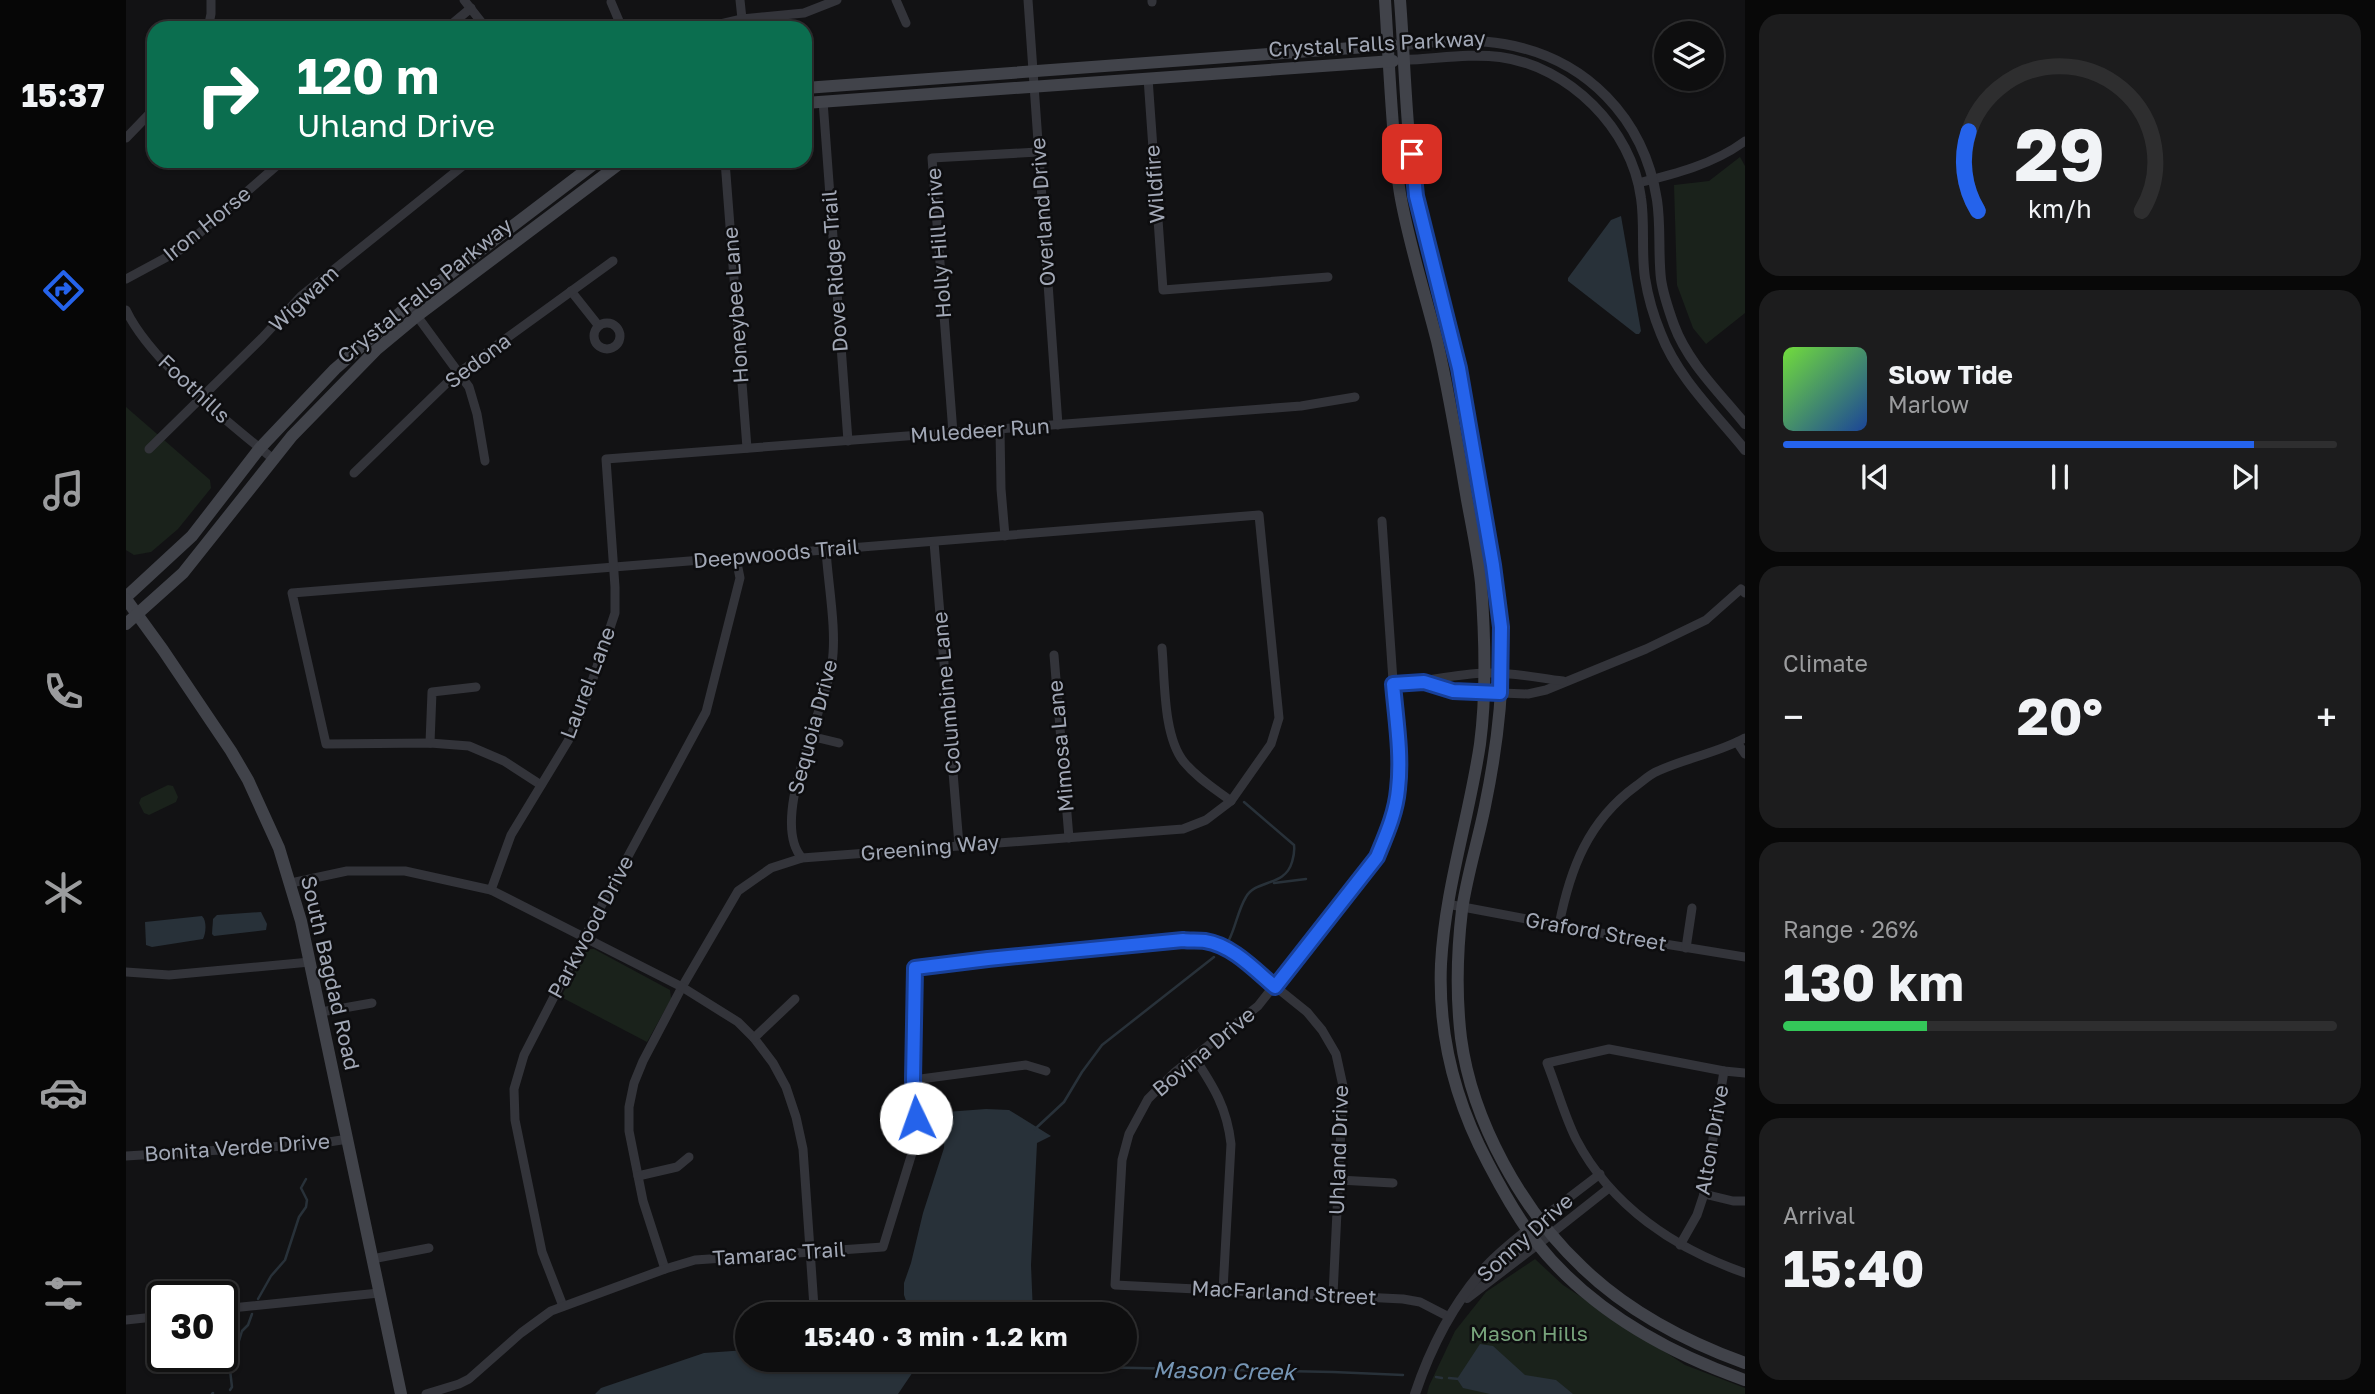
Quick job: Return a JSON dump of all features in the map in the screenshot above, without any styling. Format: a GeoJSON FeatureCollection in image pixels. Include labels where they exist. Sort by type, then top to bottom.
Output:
{"type":"FeatureCollection","features":[{"type":"Feature","properties":{"kind":"main road"},"geometry":{"type":"LineString","coordinates":[[1385,0],[1400,197],[1437,343],[1457,441],[1480,577],[1484,627],[1484,692],[1480,744],[1447,904],[1441,980],[1444,1035],[1455,1086],[1469,1127],[1496,1178],[1538,1245],[1563,1271],[1610,1312],[1657,1342],[1690,1360],[1745,1380]]}},
{"type":"Feature","properties":{"kind":"main road"},"geometry":{"type":"LineString","coordinates":[[1400,0],[1416,196],[1459,368],[1501,627],[1500,693],[1486,801],[1462,907],[1458,999],[1462,1041],[1471,1082],[1488,1133],[1521,1194],[1583,1268],[1626,1302],[1681,1337],[1745,1363]]}},
{"type":"Feature","properties":{"kind":"main road","name":"Crystal Falls Parkway"},"geometry":{"type":"LineString","coordinates":[[812,88],[1404,45]]}},
{"type":"Feature","properties":{"kind":"main road","name":"Crystal Falls Parkway"},"geometry":{"type":"LineString","coordinates":[[812,102],[1404,60]]}},
{"type":"Feature","properties":{"kind":"main road","name":"Crystal Falls Parkway"},"geometry":{"type":"LineString","coordinates":[[126,598],[192,536],[260,448],[335,369],[410,305],[586,168]]}},
{"type":"Feature","properties":{"kind":"main road","name":"Crystal Falls Parkway"},"geometry":{"type":"LineString","coordinates":[[126,624],[183,573],[272,458],[366,359],[417,316],[614,168]]}},
{"type":"Feature","properties":{"kind":"main road"},"geometry":{"type":"LineString","coordinates":[[192,536],[205,545]]}},
{"type":"Feature","properties":{"kind":"main road","name":"South Bagdad Road"},"geometry":{"type":"LineString","coordinates":[[126,598],[231,751],[248,780],[279,848],[291,883],[310,962],[401,1394]]}},
{"type":"Feature","properties":{"kind":"street"},"geometry":{"type":"LineString","coordinates":[[210,21],[211,0]]}},
{"type":"Feature","properties":{"kind":"street"},"geometry":{"type":"LineString","coordinates":[[464,0],[481,21]]}},
{"type":"Feature","properties":{"kind":"street"},"geometry":{"type":"LineString","coordinates":[[740,0],[742,19]]}},
{"type":"Feature","properties":{"kind":"street"},"geometry":{"type":"LineString","coordinates":[[733,21],[804,13],[837,0]]}},
{"type":"Feature","properties":{"kind":"street"},"geometry":{"type":"LineString","coordinates":[[896,0],[906,23]]}},
{"type":"Feature","properties":{"kind":"street","name":"Overland Drive"},"geometry":{"type":"LineString","coordinates":[[1028,0],[1058,425]]}},
{"type":"Feature","properties":{"kind":"street"},"geometry":{"type":"LineString","coordinates":[[611,2],[619,21]]}},
{"type":"Feature","properties":{"kind":"street"},"geometry":{"type":"LineString","coordinates":[[455,21],[471,8]]}},
{"type":"Feature","properties":{"kind":"street","name":"Crystal Falls Parkway"},"geometry":{"type":"LineString","coordinates":[[1404,45],[1492,42],[1531,50],[1557,60],[1584,76],[1629,121],[1648,161],[1653,180],[1657,202],[1661,281],[1674,327],[1688,353],[1745,424]]}},
{"type":"Feature","properties":{"kind":"street","name":"Crystal Falls Parkway"},"geometry":{"type":"LineString","coordinates":[[1404,60],[1483,56],[1519,61],[1545,71],[1574,89],[1610,125],[1625,149],[1638,183],[1645,278],[1661,336],[1694,389],[1745,450]]}},
{"type":"Feature","properties":{"kind":"street","name":"Wildfire"},"geometry":{"type":"LineString","coordinates":[[1148,78],[1163,290],[1328,277]]}},
{"type":"Feature","properties":{"kind":"street","name":"Dove Ridge Trail"},"geometry":{"type":"LineString","coordinates":[[823,101],[848,441]]}},
{"type":"Feature","properties":{"kind":"street"},"geometry":{"type":"LineString","coordinates":[[126,138],[147,116]]}},
{"type":"Feature","properties":{"kind":"street"},"geometry":{"type":"LineString","coordinates":[[1638,183],[1706,163],[1745,141]]}},
{"type":"Feature","properties":{"kind":"street","name":"Holly Hill Drive"},"geometry":{"type":"LineString","coordinates":[[953,433],[932,158],[1038,152]]}},
{"type":"Feature","properties":{"kind":"street","name":"Iron Horse"},"geometry":{"type":"LineString","coordinates":[[126,279],[180,250],[274,168]]}},
{"type":"Feature","properties":{"kind":"street","name":"Wigwam"},"geometry":{"type":"LineString","coordinates":[[149,449],[301,296],[460,168]]}},
{"type":"Feature","properties":{"kind":"street","name":"Honeybee Lane"},"geometry":{"type":"LineString","coordinates":[[726,168],[747,449]]}},
{"type":"Feature","properties":{"kind":"street","name":"Sedona"},"geometry":{"type":"LineString","coordinates":[[354,473],[453,377],[613,261]]}},
{"type":"Feature","properties":{"kind":"street"},"geometry":{"type":"LineString","coordinates":[[571,291],[598,325]]}},
{"type":"Feature","properties":{"kind":"street"},"geometry":{"type":"LineString","coordinates":[[410,305],[469,387],[477,414],[485,461]]}},
{"type":"Feature","properties":{"kind":"street","name":"Foothills"},"geometry":{"type":"LineString","coordinates":[[126,310],[148,344],[202,398],[272,458]]}},
{"type":"Feature","properties":{"kind":"street","name":"Muledeer Run"},"geometry":{"type":"LineString","coordinates":[[606,459],[1301,406],[1354,397]]}},
{"type":"Feature","properties":{"kind":"street"},"geometry":{"type":"LineString","coordinates":[[1000,429],[1005,536]]}},
{"type":"Feature","properties":{"kind":"street","name":"Laurel Lane"},"geometry":{"type":"LineString","coordinates":[[491,890],[511,835],[568,741],[582,711],[615,613],[606,459]]}},
{"type":"Feature","properties":{"kind":"street","name":"Deepwoods Trail"},"geometry":{"type":"LineString","coordinates":[[430,743],[326,744],[292,593],[1259,515]]}},
{"type":"Feature","properties":{"kind":"street","name":"Greening Way"},"geometry":{"type":"LineString","coordinates":[[665,1269],[652,1235],[629,1131],[631,1095],[643,1061],[738,891],[771,868],[802,858],[1183,829],[1206,820],[1231,801],[1271,744],[1279,718],[1259,515]]}},
{"type":"Feature","properties":{"kind":"street","name":"Bovina Drive"},"geometry":{"type":"LineString","coordinates":[[1115,1285],[1120,1174],[1129,1134],[1135,1121],[1154,1092],[1194,1057],[1240,1023],[1275,987],[1377,857],[1387,834],[1398,790],[1399,768],[1382,521]]}},
{"type":"Feature","properties":{"kind":"street","name":"Columbine Lane"},"geometry":{"type":"LineString","coordinates":[[934,541],[959,845]]}},
{"type":"Feature","properties":{"kind":"street","name":"Sequoia Drive"},"geometry":{"type":"LineString","coordinates":[[802,858],[794,847],[794,791],[829,679],[833,654],[826,550]]}},
{"type":"Feature","properties":{"kind":"street","name":"Parkwood Drive"},"geometry":{"type":"LineString","coordinates":[[562,1306],[542,1252],[515,1120],[514,1089],[524,1055],[706,712],[740,578],[736,558]]}},
{"type":"Feature","properties":{"kind":"street"},"geometry":{"type":"LineString","coordinates":[[1424,682],[1453,691],[1528,694],[1546,690],[1646,649],[1706,620],[1743,591]]}},
{"type":"Feature","properties":{"kind":"street"},"geometry":{"type":"LineString","coordinates":[[1162,648],[1169,721],[1175,747],[1194,773],[1231,801]]}},
{"type":"Feature","properties":{"kind":"street","name":"Mimosa Lane"},"geometry":{"type":"LineString","coordinates":[[1054,654],[1069,838]]}},
{"type":"Feature","properties":{"kind":"street"},"geometry":{"type":"LineString","coordinates":[[1393,684],[1424,682],[1440,676],[1484,673],[1565,681]]}},
{"type":"Feature","properties":{"kind":"street"},"geometry":{"type":"LineString","coordinates":[[477,687],[432,692],[430,743],[469,746],[481,750],[541,785]]}},
{"type":"Feature","properties":{"kind":"street"},"geometry":{"type":"LineString","coordinates":[[810,736],[839,743]]}},
{"type":"Feature","properties":{"kind":"street"},"geometry":{"type":"LineString","coordinates":[[1559,925],[1570,875],[1583,847],[1622,796],[1656,772],[1741,740],[1745,754]]}},
{"type":"Feature","properties":{"kind":"street"},"geometry":{"type":"LineString","coordinates":[[291,883],[347,871],[405,871],[491,890],[682,987],[727,1013],[754,1038],[780,1074],[796,1117],[803,1149],[814,1302]]}},
{"type":"Feature","properties":{"kind":"street","name":"Graford Street"},"geometry":{"type":"LineString","coordinates":[[1447,904],[1745,957]]}},
{"type":"Feature","properties":{"kind":"street"},"geometry":{"type":"LineString","coordinates":[[1686,948],[1692,908]]}},
{"type":"Feature","properties":{"kind":"street","name":"Uhland Drive"},"geometry":{"type":"LineString","coordinates":[[915,968],[1183,940],[1220,945],[1236,955],[1307,1012],[1322,1030],[1336,1054],[1343,1086],[1333,1295]]}},
{"type":"Feature","properties":{"kind":"street"},"geometry":{"type":"LineString","coordinates":[[126,972],[169,975],[310,962]]}},
{"type":"Feature","properties":{"kind":"street","name":"Tamarac Trail"},"geometry":{"type":"LineString","coordinates":[[426,1394],[469,1379],[532,1323],[562,1306],[665,1269],[695,1260],[883,1247],[917,1137],[913,1080],[915,968]]}},
{"type":"Feature","properties":{"kind":"street"},"geometry":{"type":"LineString","coordinates":[[754,1038],[795,999]]}},
{"type":"Feature","properties":{"kind":"street"},"geometry":{"type":"LineString","coordinates":[[321,1012],[372,1003]]}},
{"type":"Feature","properties":{"kind":"street"},"geometry":{"type":"LineString","coordinates":[[1745,1073],[1609,1049],[1547,1063],[1577,1139],[1609,1188],[1642,1219],[1680,1245],[1718,1264],[1745,1273]]}},
{"type":"Feature","properties":{"kind":"street"},"geometry":{"type":"LineString","coordinates":[[1194,1057],[1214,1086],[1229,1126],[1231,1144],[1223,1290]]}},
{"type":"Feature","properties":{"kind":"street"},"geometry":{"type":"LineString","coordinates":[[913,1080],[1026,1065],[1046,1071]]}},
{"type":"Feature","properties":{"kind":"street","name":"Alton Drive"},"geometry":{"type":"LineString","coordinates":[[1680,1245],[1697,1215],[1704,1194],[1724,1071]]}},
{"type":"Feature","properties":{"kind":"street","name":"Bonita Verde Drive"},"geometry":{"type":"LineString","coordinates":[[126,1156],[316,1144],[348,1139]]}},
{"type":"Feature","properties":{"kind":"street"},"geometry":{"type":"LineString","coordinates":[[638,1176],[677,1167],[689,1157]]}},
{"type":"Feature","properties":{"kind":"street","name":"Sonny Drive"},"geometry":{"type":"LineString","coordinates":[[1415,1394],[1434,1345],[1449,1317],[1484,1269],[1541,1219],[1600,1174]]}},
{"type":"Feature","properties":{"kind":"street"},"geometry":{"type":"LineString","coordinates":[[1339,1180],[1393,1183]]}},
{"type":"Feature","properties":{"kind":"street","name":"Sonny Drive"},"geometry":{"type":"LineString","coordinates":[[1457,1306],[1609,1188]]}},
{"type":"Feature","properties":{"kind":"street"},"geometry":{"type":"LineString","coordinates":[[1704,1194],[1745,1201]]}},
{"type":"Feature","properties":{"kind":"street"},"geometry":{"type":"LineString","coordinates":[[372,1259],[429,1248]]}},
{"type":"Feature","properties":{"kind":"street","name":"MacFarland Street"},"geometry":{"type":"LineString","coordinates":[[1115,1285],[1403,1299],[1420,1302],[1449,1317]]}},
{"type":"Feature","properties":{"kind":"street"},"geometry":{"type":"LineString","coordinates":[[238,1307],[379,1293]]}},
{"type":"Feature","properties":{"kind":"street"},"geometry":{"type":"LineString","coordinates":[[126,1320],[147,1318]]}},
{"type":"Feature","properties":{"kind":"green space"},"geometry":{"type":"Polygon","coordinates":[[[1740,157],[1745,166],[1745,313],[1706,344],[1693,328],[1677,285],[1674,185],[1709,181],[1740,157]]]}},
{"type":"Feature","properties":{"kind":"green space"},"geometry":{"type":"Polygon","coordinates":[[[126,407],[210,480],[211,488],[178,529],[151,552],[134,555],[126,550],[126,407]]]}},
{"type":"Feature","properties":{"kind":"green space"},"geometry":{"type":"Polygon","coordinates":[[[168,785],[173,786],[178,797],[176,802],[149,815],[144,813],[139,803],[141,798],[168,785]]]}},
{"type":"Feature","properties":{"kind":"green space"},"geometry":{"type":"Polygon","coordinates":[[[589,949],[594,949],[670,990],[671,999],[647,1042],[561,997],[589,949]]]}},
{"type":"Feature","properties":{"kind":"green space","name":"Mason Hills"},"geometry":{"type":"Polygon","coordinates":[[[1535,1259],[1563,1285],[1685,1365],[1745,1388],[1745,1394],[1427,1394],[1455,1331],[1486,1292],[1535,1259]]]}},
{"type":"Feature","properties":{"kind":"shaded area"},"geometry":{"type":"Polygon","coordinates":[[[1621,216],[1641,331],[1639,334],[1568,281],[1611,220],[1621,216]]]}},
{"type":"Feature","properties":{"kind":"shaded area"},"geometry":{"type":"Polygon","coordinates":[[[261,912],[267,924],[266,930],[214,936],[212,934],[213,919],[217,915],[261,912]]]}},
{"type":"Feature","properties":{"kind":"shaded area"},"geometry":{"type":"Polygon","coordinates":[[[202,916],[206,927],[203,939],[152,947],[146,945],[145,922],[202,916]]]}},
{"type":"Feature","properties":{"kind":"shaded area"},"geometry":{"type":"Polygon","coordinates":[[[1009,1110],[1051,1136],[1037,1143],[1031,1265],[1033,1302],[906,1302],[904,1283],[944,1148],[946,1112],[1009,1110]]]}},
{"type":"Feature","properties":{"kind":"shaded area"},"geometry":{"type":"Polygon","coordinates":[[[1480,1344],[1493,1346],[1525,1375],[1556,1380],[1573,1394],[1490,1394],[1463,1388],[1457,1379],[1480,1344]]]}},
{"type":"Feature","properties":{"kind":"shaded area"},"geometry":{"type":"Polygon","coordinates":[[[735,1351],[735,1372],[913,1372],[898,1394],[595,1394],[601,1388],[704,1353],[735,1351]]]}},
{"type":"Feature","properties":{"kind":"waterway"},"geometry":{"type":"LineString","coordinates":[[1229,940],[1246,897],[1256,887],[1283,875],[1292,862],[1294,852],[1294,845],[1244,802]]}},
{"type":"Feature","properties":{"kind":"waterway"},"geometry":{"type":"LineString","coordinates":[[1274,883],[1306,879]]}},
{"type":"Feature","properties":{"kind":"waterway"},"geometry":{"type":"LineString","coordinates":[[1035,1129],[1064,1102],[1102,1045],[1214,957]]}},
{"type":"Feature","properties":{"kind":"waterway"},"geometry":{"type":"LineString","coordinates":[[258,1299],[271,1276],[285,1260],[299,1217],[306,1207],[307,1200],[301,1188],[306,1179]]}},
{"type":"Feature","properties":{"kind":"waterway"},"geometry":{"type":"LineString","coordinates":[[230,1390],[230,1370],[242,1331],[248,1325],[252,1314]]}},
{"type":"Feature","properties":{"kind":"waterway","name":"Mason Creek"},"geometry":{"type":"LineString","coordinates":[[1137,1368],[1403,1375]]}},
{"type":"Feature","properties":{"kind":"waterway","name":"Mason Creek"},"geometry":{"type":"LineString","coordinates":[[1436,1377],[1442,1378]]}},
{"type":"Feature","properties":{"kind":"waterway","name":"Mason Creek"},"geometry":{"type":"LineString","coordinates":[[1449,1378],[1459,1379]]}},
{"type":"Feature","properties":{"kind":"route"},"geometry":{"type":"LineString","coordinates":[[916,1118],[913,1080],[915,968],[1183,940],[1205,941],[1220,945],[1236,955],[1275,987],[1377,857],[1387,834],[1398,790],[1399,768],[1393,684],[1424,682],[1453,691],[1500,693],[1501,627],[1493,565],[1459,368],[1416,196],[1412,154]]}}]}
